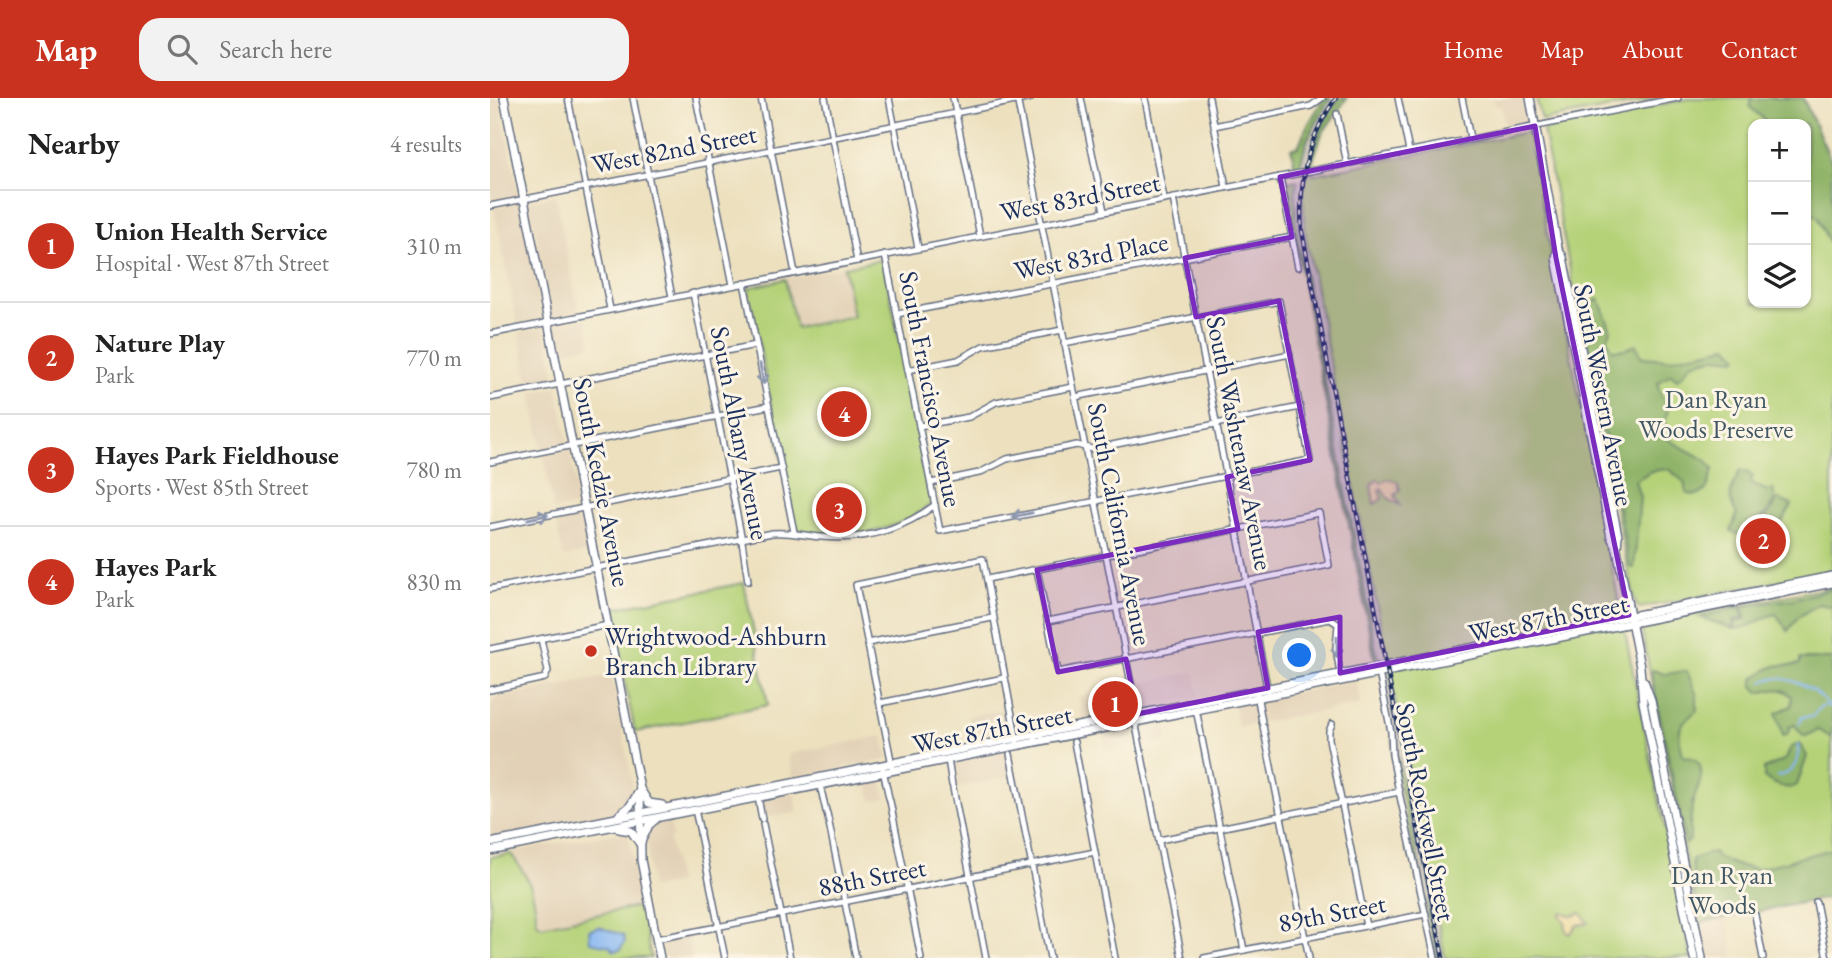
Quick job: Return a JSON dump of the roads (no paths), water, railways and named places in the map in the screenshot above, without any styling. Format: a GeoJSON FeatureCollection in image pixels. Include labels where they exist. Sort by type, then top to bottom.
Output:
{"type":"FeatureCollection","features":[{"type":"Feature","properties":{"kind":"main road","name":"South Kedzie Avenue"},"geometry":{"type":"LineString","coordinates":[[504,98],[640,789],[640,844],[660,958]]}},
{"type":"Feature","properties":{"kind":"main road","name":"South Western Avenue"},"geometry":{"type":"LineString","coordinates":[[1530,98],[1618,536],[1617,549],[1630,619],[1640,667],[1651,700],[1702,958]]}},
{"type":"Feature","properties":{"kind":"main road","name":"West 87th Street"},"geometry":{"type":"LineString","coordinates":[[1136,717],[1196,709],[1311,682],[1379,673],[1832,576]]}},
{"type":"Feature","properties":{"kind":"main road","name":"West 87th Street"},"geometry":{"type":"LineString","coordinates":[[1311,682],[1340,673],[1832,583]]}},
{"type":"Feature","properties":{"kind":"main road","name":"South Western Avenue"},"geometry":{"type":"LineString","coordinates":[[1640,667],[1643,702],[1694,958]]}},
{"type":"Feature","properties":{"kind":"main road","name":"West 87th Street"},"geometry":{"type":"LineString","coordinates":[[490,850],[695,810],[757,793],[1256,694]]}},
{"type":"Feature","properties":{"kind":"main road","name":"West 87th Street"},"geometry":{"type":"LineString","coordinates":[[892,766],[948,759],[1017,741]]}},
{"type":"Feature","properties":{"kind":"main road","name":"West 87th Street"},"geometry":{"type":"LineString","coordinates":[[490,843],[669,806],[820,785],[883,768]]}},
{"type":"Feature","properties":{"kind":"main road"},"geometry":{"type":"LineString","coordinates":[[614,817],[630,806],[640,789],[649,803],[669,806]]}},
{"type":"Feature","properties":{"kind":"main road"},"geometry":{"type":"LineString","coordinates":[[601,829],[631,831],[640,844],[649,825],[659,817]]}},
{"type":"Feature","properties":{"kind":"street"},"geometry":{"type":"LineString","coordinates":[[569,98],[610,309]]}},
{"type":"Feature","properties":{"kind":"street"},"geometry":{"type":"LineString","coordinates":[[633,98],[671,297]]}},
{"type":"Feature","properties":{"kind":"street"},"geometry":{"type":"LineString","coordinates":[[696,98],[733,285]]}},
{"type":"Feature","properties":{"kind":"street"},"geometry":{"type":"LineString","coordinates":[[761,98],[795,273]]}},
{"type":"Feature","properties":{"kind":"street"},"geometry":{"type":"LineString","coordinates":[[825,98],[856,261]]}},
{"type":"Feature","properties":{"kind":"street","name":"South Francisco Avenue"},"geometry":{"type":"LineString","coordinates":[[889,98],[918,248]]}},
{"type":"Feature","properties":{"kind":"street"},"geometry":{"type":"LineString","coordinates":[[953,98],[980,236]]}},
{"type":"Feature","properties":{"kind":"street","name":"West 82nd Street"},"geometry":{"type":"LineString","coordinates":[[490,206],[1031,98]]}},
{"type":"Feature","properties":{"kind":"street"},"geometry":{"type":"LineString","coordinates":[[1081,98],[1104,211]]}},
{"type":"Feature","properties":{"kind":"street"},"geometry":{"type":"LineString","coordinates":[[1145,98],[1164,200]]}},
{"type":"Feature","properties":{"kind":"street"},"geometry":{"type":"LineString","coordinates":[[1209,98],[1226,187]]}},
{"type":"Feature","properties":{"kind":"street"},"geometry":{"type":"LineString","coordinates":[[1214,125],[1316,104],[1322,98]]}},
{"type":"Feature","properties":{"kind":"street"},"geometry":{"type":"LineString","coordinates":[[1398,98],[1409,151]]}},
{"type":"Feature","properties":{"kind":"street"},"geometry":{"type":"LineString","coordinates":[[1462,98],[1470,138]]}},
{"type":"Feature","properties":{"kind":"street","name":"West 83rd Street"},"geometry":{"type":"LineString","coordinates":[[490,334],[1678,98]]}},
{"type":"Feature","properties":{"kind":"street","name":"South California Avenue"},"geometry":{"type":"LineString","coordinates":[[1017,99],[1182,958]]}},
{"type":"Feature","properties":{"kind":"street"},"geometry":{"type":"LineString","coordinates":[[1337,114],[1347,163]]}},
{"type":"Feature","properties":{"kind":"street"},"geometry":{"type":"LineString","coordinates":[[1280,177],[1298,267]]}},
{"type":"Feature","properties":{"kind":"street","name":"South Washtenaw Avenue"},"geometry":{"type":"LineString","coordinates":[[1173,198],[1268,691]]}},
{"type":"Feature","properties":{"kind":"street","name":"West 83rd Place"},"geometry":{"type":"LineString","coordinates":[[897,314],[1292,237]]}},
{"type":"Feature","properties":{"kind":"street","name":"South Francisco Avenue"},"geometry":{"type":"LineString","coordinates":[[885,255],[940,531],[1096,502]]}},
{"type":"Feature","properties":{"kind":"street"},"geometry":{"type":"LineString","coordinates":[[744,283],[794,532]]}},
{"type":"Feature","properties":{"kind":"street","name":"South Albany Avenue"},"geometry":{"type":"LineString","coordinates":[[693,293],[748,581]]}},
{"type":"Feature","properties":{"kind":"street"},"geometry":{"type":"LineString","coordinates":[[1065,343],[1279,301],[1290,354],[1310,460],[1096,502]]}},
{"type":"Feature","properties":{"kind":"street"},"geometry":{"type":"LineString","coordinates":[[908,370],[958,360],[983,346],[1062,330]]}},
{"type":"Feature","properties":{"kind":"street"},"geometry":{"type":"LineString","coordinates":[[490,398],[756,345]]}},
{"type":"Feature","properties":{"kind":"street"},"geometry":{"type":"LineString","coordinates":[[1075,397],[1290,354]]}},
{"type":"Feature","properties":{"kind":"street"},"geometry":{"type":"LineString","coordinates":[[919,426],[969,417],[996,402],[1073,387]]}},
{"type":"Feature","properties":{"kind":"street"},"geometry":{"type":"LineString","coordinates":[[490,462],[768,406]]}},
{"type":"Feature","properties":{"kind":"street"},"geometry":{"type":"LineString","coordinates":[[931,483],[979,474],[1007,459],[1077,445],[1092,449],[1300,407]]}},
{"type":"Feature","properties":{"kind":"street"},"geometry":{"type":"LineString","coordinates":[[490,527],[781,468]]}},
{"type":"Feature","properties":{"kind":"street"},"geometry":{"type":"LineString","coordinates":[[490,589],[772,533],[794,532],[831,538],[866,536],[897,527],[935,505]]}},
{"type":"Feature","properties":{"kind":"street"},"geometry":{"type":"LineString","coordinates":[[987,579],[1319,513],[1329,565],[1048,621]]}},
{"type":"Feature","properties":{"kind":"street"},"geometry":{"type":"LineString","coordinates":[[892,766],[856,585],[983,559],[1017,741]]}},
{"type":"Feature","properties":{"kind":"street"},"geometry":{"type":"LineString","coordinates":[[1037,570],[1058,672],[1324,620],[1338,622],[1336,648],[1340,673]]}},
{"type":"Feature","properties":{"kind":"street"},"geometry":{"type":"LineString","coordinates":[[868,643],[992,618]]}},
{"type":"Feature","properties":{"kind":"street"},"geometry":{"type":"LineString","coordinates":[[490,649],[608,625]]}},
{"type":"Feature","properties":{"kind":"street"},"geometry":{"type":"LineString","coordinates":[[490,690],[547,676],[541,639]]}},
{"type":"Feature","properties":{"kind":"street","name":"South Rockwell Street"},"geometry":{"type":"LineString","coordinates":[[1379,673],[1399,792],[1435,958]]}},
{"type":"Feature","properties":{"kind":"street"},"geometry":{"type":"LineString","coordinates":[[880,703],[1004,678]]}},
{"type":"Feature","properties":{"kind":"street"},"geometry":{"type":"LineString","coordinates":[[1256,694],[1309,958]]}},
{"type":"Feature","properties":{"kind":"street"},"geometry":{"type":"LineString","coordinates":[[1196,709],[1244,950]]}},
{"type":"Feature","properties":{"kind":"street"},"geometry":{"type":"LineString","coordinates":[[1332,724],[1329,739],[1366,926]]}},
{"type":"Feature","properties":{"kind":"street"},"geometry":{"type":"LineString","coordinates":[[1074,742],[1115,958]]}},
{"type":"Feature","properties":{"kind":"street"},"geometry":{"type":"LineString","coordinates":[[1010,754],[1051,958]]}},
{"type":"Feature","properties":{"kind":"street"},"geometry":{"type":"LineString","coordinates":[[948,759],[986,958]]}},
{"type":"Feature","properties":{"kind":"street"},"geometry":{"type":"LineString","coordinates":[[883,768],[921,958]]}},
{"type":"Feature","properties":{"kind":"street"},"geometry":{"type":"LineString","coordinates":[[820,785],[856,958]]}},
{"type":"Feature","properties":{"kind":"street"},"geometry":{"type":"LineString","coordinates":[[1159,840],[1399,792]]}},
{"type":"Feature","properties":{"kind":"street"},"geometry":{"type":"LineString","coordinates":[[757,793],[790,958]]}},
{"type":"Feature","properties":{"kind":"street"},"geometry":{"type":"LineString","coordinates":[[695,810],[725,958]]}},
{"type":"Feature","properties":{"kind":"street","name":"88th Street"},"geometry":{"type":"LineString","coordinates":[[656,939],[1095,852]]}},
{"type":"Feature","properties":{"kind":"street"},"geometry":{"type":"LineString","coordinates":[[1816,902],[1827,958]]}},
{"type":"Feature","properties":{"kind":"street","name":"89th Street"},"geometry":{"type":"LineString","coordinates":[[1204,958],[1426,914]]}},
{"type":"Feature","properties":{"kind":"street"},"geometry":{"type":"LineString","coordinates":[[1755,915],[1763,958]]}},
{"type":"Feature","properties":{"kind":"water"},"geometry":{"type":"Polygon","coordinates":[[[599,927],[623,935],[625,941],[620,950],[614,951],[609,946],[590,942],[589,930],[599,927]]]}},
{"type":"Feature","properties":{"kind":"waterway"},"geometry":{"type":"LineString","coordinates":[[1763,682],[1781,678],[1800,684],[1814,691],[1832,709]]}},
{"type":"Feature","properties":{"kind":"waterway"},"geometry":{"type":"LineString","coordinates":[[1799,724],[1802,717],[1812,717],[1820,707],[1827,705]]}},
{"type":"Feature","properties":{"kind":"waterway"},"geometry":{"type":"LineString","coordinates":[[1777,776],[1788,773],[1795,766],[1798,745]]}},
{"type":"Feature","properties":{"kind":"railway"},"geometry":{"type":"LineString","coordinates":[[1336,98],[1311,145],[1303,178],[1302,231],[1443,958]]}},
{"type":"Feature","properties":{"kind":"place","name":"Hayes Park"},"geometry":{"type":"Point","coordinates":[844,414]}},
{"type":"Feature","properties":{"kind":"place","name":"Hayes Park Fieldhouse"},"geometry":{"type":"Point","coordinates":[839,510]}},
{"type":"Feature","properties":{"kind":"place","name":"Nature Play"},"geometry":{"type":"Point","coordinates":[1763,541]}},
{"type":"Feature","properties":{"kind":"place","name":"Wrightwood-Ashburn Branch Library"},"geometry":{"type":"Point","coordinates":[591,651]}},
{"type":"Feature","properties":{"kind":"place","name":"Union Health Service"},"geometry":{"type":"Point","coordinates":[1115,704]}},
{"type":"Feature","properties":{"kind":"park label","name":"Dan Ryan Woods Preserve"},"geometry":{"type":"Point","coordinates":[1716,414]}},
{"type":"Feature","properties":{"kind":"park label","name":"Dan Ryan Woods"},"geometry":{"type":"Point","coordinates":[1722,890]}}]}
